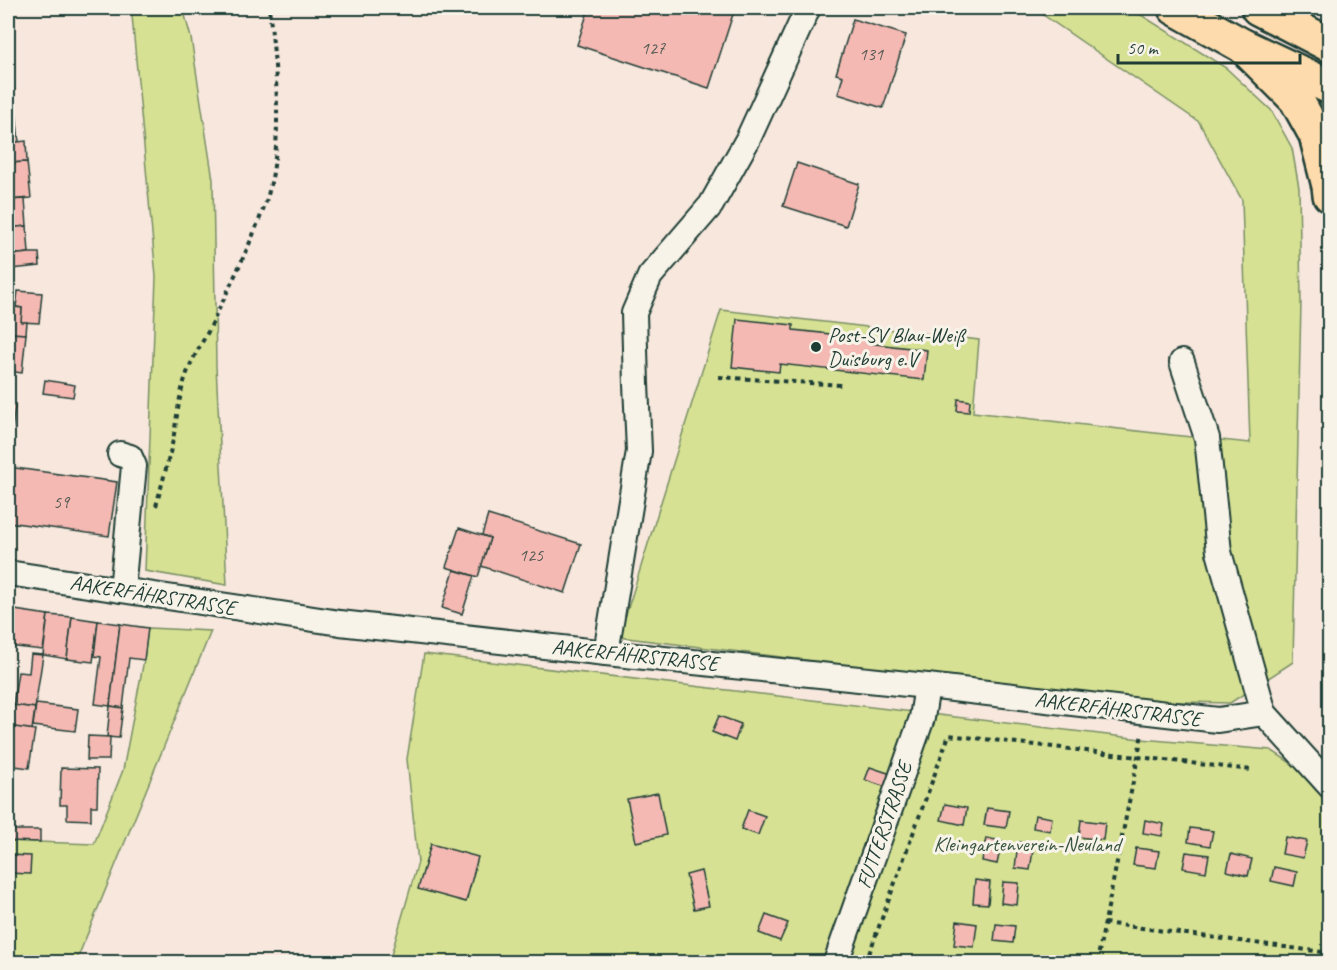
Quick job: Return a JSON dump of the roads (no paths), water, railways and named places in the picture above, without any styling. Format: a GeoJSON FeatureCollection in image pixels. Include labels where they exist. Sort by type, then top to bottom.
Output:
{"type":"FeatureCollection","features":[{"type":"Feature","properties":{"kind":"highway"},"geometry":{"type":"LineString","coordinates":[[1175,8],[1243,46],[1329,87]]}},
{"type":"Feature","properties":{"kind":"highway"},"geometry":{"type":"LineString","coordinates":[[1257,8],[1329,45]]}},
{"type":"Feature","properties":{"kind":"highway"},"geometry":{"type":"LineString","coordinates":[[1243,46],[1296,99],[1316,135],[1329,186],[1329,195]]}},
{"type":"Feature","properties":{"kind":"street"},"geometry":{"type":"LineString","coordinates":[[606,653],[639,452],[634,313],[650,276],[711,205],[748,139],[808,8]]}},
{"type":"Feature","properties":{"kind":"street"},"geometry":{"type":"LineString","coordinates":[[1182,362],[1207,438],[1219,552],[1264,713],[1329,786]]}},
{"type":"Feature","properties":{"kind":"street"},"geometry":{"type":"LineString","coordinates":[[120,454],[130,458],[134,466],[122,590]]}},
{"type":"Feature","properties":{"kind":"street","name":"AAKERFÄHRSTRASSE"},"geometry":{"type":"LineString","coordinates":[[8,573],[340,623],[606,653],[927,686],[1218,720],[1264,713]]}},
{"type":"Feature","properties":{"kind":"street","name":"FUTTERSTRASSE"},"geometry":{"type":"LineString","coordinates":[[836,963],[922,718],[927,686]]}},
{"type":"Feature","properties":{"kind":"place","name":"Post-SV Blau-Weiß Duisburg e.V"},"geometry":{"type":"Point","coordinates":[816,347]}},
{"type":"Feature","properties":{"kind":"park label","name":"Kleingartenverein-Neuland"},"geometry":{"type":"Point","coordinates":[1027,844]}}]}
